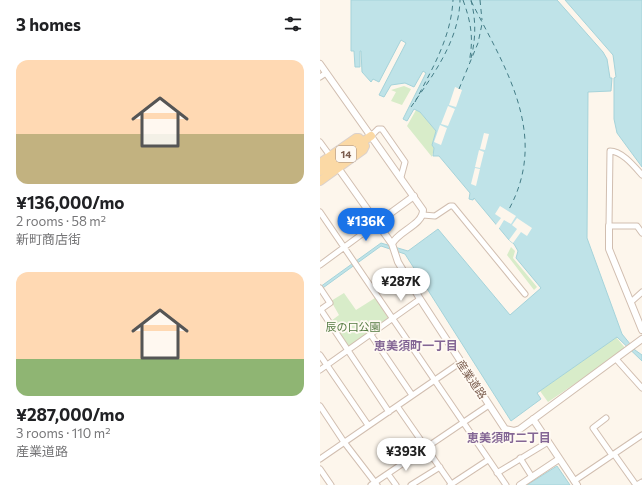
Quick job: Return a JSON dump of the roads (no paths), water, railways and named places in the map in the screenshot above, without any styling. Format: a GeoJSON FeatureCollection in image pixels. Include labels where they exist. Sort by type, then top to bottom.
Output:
{"type":"FeatureCollection","features":[{"type":"Feature","properties":{"kind":"main road","name":"14"},"geometry":{"type":"LineString","coordinates":[[362,142],[371,136]]}},
{"type":"Feature","properties":{"kind":"main road"},"geometry":{"type":"LineString","coordinates":[[320,163],[334,162],[364,150],[365,146],[359,138],[356,138],[334,162],[320,181]]}},
{"type":"Feature","properties":{"kind":"main road","name":"14"},"geometry":{"type":"LineString","coordinates":[[320,172],[334,162]]}},
{"type":"Feature","properties":{"kind":"street"},"geometry":{"type":"LineString","coordinates":[[320,64],[414,196],[421,207],[423,215]]}},
{"type":"Feature","properties":{"kind":"street"},"geometry":{"type":"LineString","coordinates":[[320,77],[326,73]]}},
{"type":"Feature","properties":{"kind":"street"},"geometry":{"type":"LineString","coordinates":[[371,136],[378,129],[382,129],[405,162],[400,177]]}},
{"type":"Feature","properties":{"kind":"street"},"geometry":{"type":"LineString","coordinates":[[320,142],[334,162]]}},
{"type":"Feature","properties":{"kind":"street"},"geometry":{"type":"LineString","coordinates":[[642,175],[624,156],[614,151],[610,151],[609,249],[642,330]]}},
{"type":"Feature","properties":{"kind":"street","name":"産業道路"},"geometry":{"type":"LineString","coordinates":[[334,162],[392,244],[398,262],[420,299],[489,405],[505,428],[510,431],[520,428],[533,419],[642,339]]}},
{"type":"Feature","properties":{"kind":"street"},"geometry":{"type":"LineString","coordinates":[[320,265],[414,196]]}},
{"type":"Feature","properties":{"kind":"street"},"geometry":{"type":"LineString","coordinates":[[392,244],[423,215],[434,216],[450,206],[453,206],[525,294]]}},
{"type":"Feature","properties":{"kind":"street"},"geometry":{"type":"LineString","coordinates":[[320,212],[345,247],[391,319],[506,485]]}},
{"type":"Feature","properties":{"kind":"street"},"geometry":{"type":"LineString","coordinates":[[609,226],[637,226],[642,233]]}},
{"type":"Feature","properties":{"kind":"street"},"geometry":{"type":"LineString","coordinates":[[321,290],[330,303],[320,310],[349,349],[389,412]]}},
{"type":"Feature","properties":{"kind":"street"},"geometry":{"type":"LineString","coordinates":[[630,302],[642,292]]}},
{"type":"Feature","properties":{"kind":"street"},"geometry":{"type":"LineString","coordinates":[[320,370],[420,299]]}},
{"type":"Feature","properties":{"kind":"street"},"geometry":{"type":"LineString","coordinates":[[371,335],[412,396]]}},
{"type":"Feature","properties":{"kind":"street"},"geometry":{"type":"LineString","coordinates":[[320,355],[368,425]]}},
{"type":"Feature","properties":{"kind":"street"},"geometry":{"type":"LineString","coordinates":[[616,359],[642,388]]}},
{"type":"Feature","properties":{"kind":"street"},"geometry":{"type":"LineString","coordinates":[[320,459],[461,362]]}},
{"type":"Feature","properties":{"kind":"street"},"geometry":{"type":"LineString","coordinates":[[320,406],[374,484],[489,405]]}},
{"type":"Feature","properties":{"kind":"street"},"geometry":{"type":"LineString","coordinates":[[397,406],[451,485],[488,460]]}},
{"type":"Feature","properties":{"kind":"street"},"geometry":{"type":"LineString","coordinates":[[606,418],[593,428],[636,485],[642,482]]}},
{"type":"Feature","properties":{"kind":"street"},"geometry":{"type":"LineString","coordinates":[[533,419],[576,483],[613,454],[642,435]]}},
{"type":"Feature","properties":{"kind":"street"},"geometry":{"type":"LineString","coordinates":[[497,473],[548,442]]}},
{"type":"Feature","properties":{"kind":"street"},"geometry":{"type":"LineString","coordinates":[[520,458],[532,477]]}},
{"type":"Feature","properties":{"kind":"street"},"geometry":{"type":"LineString","coordinates":[[520,485],[559,459]]}},
{"type":"Feature","properties":{"kind":"street"},"geometry":{"type":"LineString","coordinates":[[411,485],[440,467]]}},
{"type":"Feature","properties":{"kind":"street"},"geometry":{"type":"LineString","coordinates":[[320,470],[331,485]]}},
{"type":"Feature","properties":{"kind":"street"},"geometry":{"type":"LineString","coordinates":[[388,474],[396,485]]}},
{"type":"Feature","properties":{"kind":"water"},"geometry":{"type":"Polygon","coordinates":[[[351,0],[557,0],[603,52],[607,59],[610,78],[612,78],[611,91],[588,92],[587,238],[622,334],[635,350],[642,355],[642,361],[617,337],[537,393],[541,399],[511,421],[405,254],[381,246],[320,290],[320,287],[381,243],[408,251],[438,229],[510,315],[541,288],[516,258],[518,251],[514,244],[474,198],[473,200],[469,199],[470,193],[439,156],[433,156],[434,148],[432,145],[436,131],[420,112],[414,109],[407,121],[403,119],[426,73],[423,71],[414,87],[405,83],[391,85],[384,97],[379,95],[406,43],[401,40],[379,82],[373,79],[371,82],[362,72],[361,51],[360,67],[355,67],[354,51],[351,51],[351,0]]]}},
{"type":"Feature","properties":{"kind":"water"},"geometry":{"type":"Polygon","coordinates":[[[565,0],[642,0],[642,167],[617,133],[614,119],[614,78],[616,77],[613,55],[565,0]]]}},
{"type":"Feature","properties":{"kind":"water"},"geometry":{"type":"Polygon","coordinates":[[[557,466],[570,485],[527,485],[557,466]]]}},
{"type":"Feature","properties":{"kind":"district","name":"恵美須町一丁目"},"geometry":{"type":"Point","coordinates":[416,345]}},
{"type":"Feature","properties":{"kind":"district","name":"恵美須町二丁目"},"geometry":{"type":"Point","coordinates":[509,437]}},
{"type":"Feature","properties":{"kind":"park label","name":"辰の口公園"},"geometry":{"type":"Point","coordinates":[353,326]}}]}
